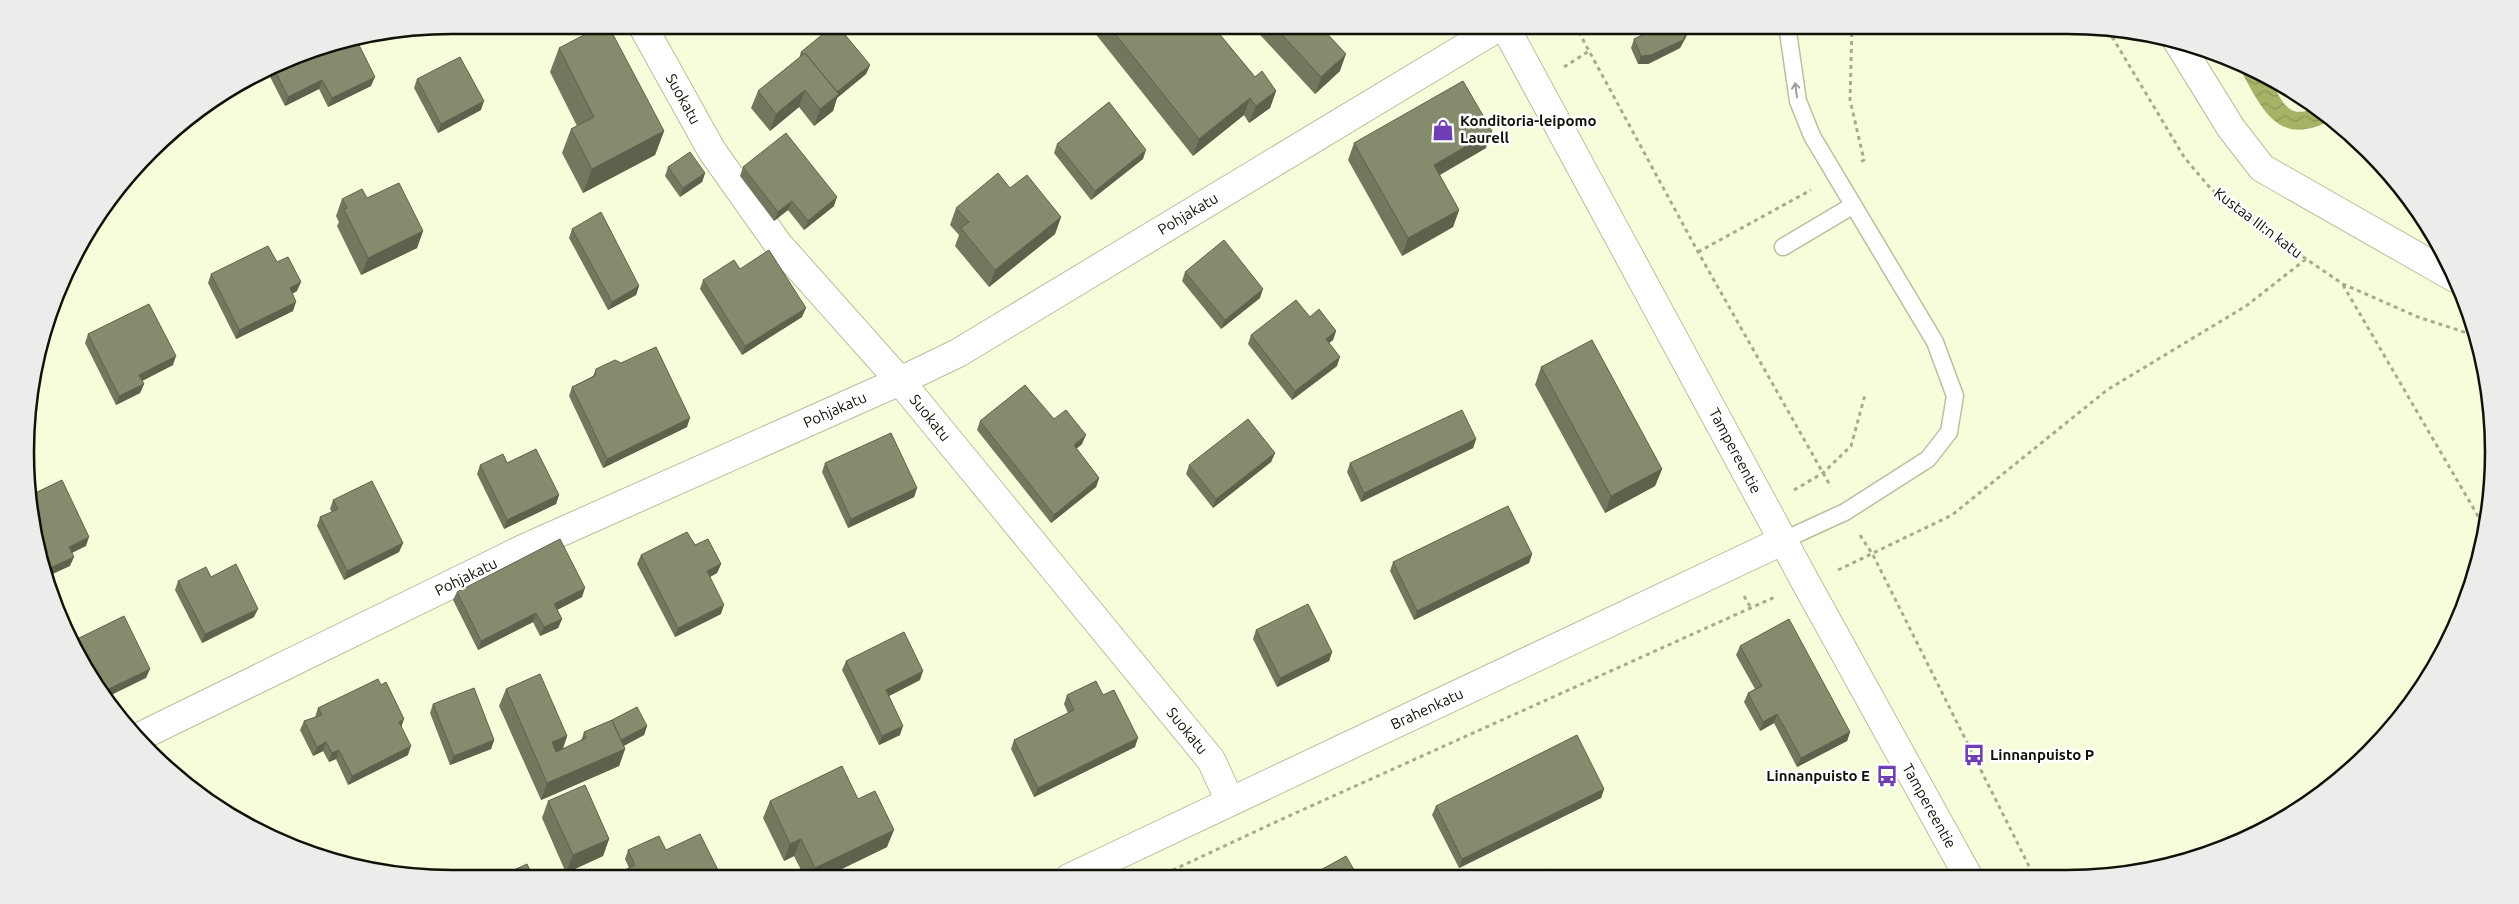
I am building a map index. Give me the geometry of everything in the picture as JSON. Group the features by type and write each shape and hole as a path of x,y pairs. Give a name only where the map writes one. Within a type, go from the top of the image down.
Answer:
{"street":[{"name":"Suokatu","path":"647,34 712,152 778,244 900,381 1211,760 1230,802"},
{"name":"Pohjakatu","path":"144,735 525,548 900,381 958,353 1488,34"},
{"name":"Tampereentie","path":"1508,34 1806,583 1965,870"},
{"path":"2183,50 2231,128 2262,168 2444,272"},
{"name":"Brahenkatu","path":"1103,870 1230,802 1784,540"}],"lane":[{"path":"1784,540 1845,512 1928,459 1949,432 1955,396 1935,342 1852,206 1812,136 1798,101 1788,34"},
{"path":"1783,246 1852,206"}],"path":[{"path":"1580,34 1698,252 1845,512 1872,555 2031,870"},
{"path":"1698,252 1864,160 1850,100 1852,34"},
{"name":"Kustaa III:n katu","path":"2112,36 2184,156 2211,189 2306,260 2343,284 2418,317 2468,333"},
{"path":"1174,870 1280,820 1872,555 1952,515 2107,390 2246,306 2306,260"},
{"path":"2343,284 2480,519"},
{"path":"1765,506 1823,473 1851,446 1866,395"}],"water":[{"path":"2242,73 2276,90 2284,104 2290,109 2296,112 2308,110 2325,123 2313,128 2297,130 2283,126 2272,119 2254,94"}],"building":[{"path":"586,34 613,34 664,131 592,169 571,129 594,117 559,48"},
{"path":"823,34 844,34 870,65 837,92 805,53 803,55 801,52"},
{"path":"1115,34 1219,34 1255,77 1262,71 1276,91 1256,106 1250,98 1199,139"},
{"path":"1281,34 1327,34 1346,54 1321,77"},
{"path":"1644,34 1686,34 1683,40 1651,55 1641,56 1634,39"},
{"path":"359,45 375,77 332,98 322,80 288,97 276,73 318,56"},
{"path":"805,53 839,94 820,109 805,90 776,114 758,91"},
{"path":"460,57 484,101 441,124 417,79"},
{"path":"1463,81 1492,131 1434,165 1459,210 1408,238 1354,143"},
{"path":"1109,102 1146,150 1095,191 1057,144"},
{"path":"786,133 837,197 808,221 792,201 778,212 743,167"},
{"path":"690,152 705,173 683,188 668,167"},
{"path":"998,173 1010,188 1027,175 1061,217 995,270 961,228 969,222 956,208"},
{"path":"399,183 423,231 368,258 344,209 347,208 342,199 362,189 367,198"},
{"path":"601,212 639,286 612,302 572,229"},
{"path":"1224,240 1263,289 1225,320 1185,272"},
{"path":"268,246 277,262 288,257 301,282 290,288 296,302 239,330 211,274"},
{"path":"769,250 806,308 745,346 703,280 734,260 740,269"},
{"path":"1296,300 1310,317 1319,309 1336,331 1326,339 1340,357 1295,391 1251,335"},
{"path":"149,304 176,356 139,375 144,384 119,396 88,334"},
{"path":"1592,340 1662,469 1611,496 1541,367"},
{"path":"656,347 690,418 607,459 572,387 595,376 596,369 615,360 621,363"},
{"path":"1025,385 1054,419 1066,410 1086,435 1074,445 1099,478 1054,515 980,421"},
{"path":"1462,410 1476,439 1364,493 1350,463"},
{"path":"1248,419 1275,453 1216,499 1189,465"},
{"path":"891,433 917,488 851,519 825,463"},
{"path":"536,449 559,495 507,520 480,465 503,454 507,463"},
{"path":"62,480 89,537 69,547 74,557 50,568 42,534 36,493"},
{"path":"372,481 403,543 347,571 320,517 338,509 333,500"},
{"path":"1508,506 1532,554 1417,611 1393,562"},
{"path":"687,532 695,545 708,539 721,564 707,571 724,605 678,628 641,555"},
{"path":"560,539 585,588 554,604 562,619 544,627 536,613 481,641 457,592"},
{"path":"236,564 258,609 205,634 178,581 206,567 211,577"},
{"path":"1308,604 1332,652 1280,678 1256,630"},
{"path":"124,616 150,669 108,689 78,639"},
{"path":"1789,619 1850,732 1801,758 1777,714 1763,722 1748,693 1762,686 1740,646"},
{"path":"904,632 923,671 886,690 903,726 882,736 846,661"},
{"path":"540,674 567,736 552,742 556,752 586,738 584,732 612,720 625,749 547,783 506,689"},
{"path":"378,679 381,685 386,682 404,719 399,722 411,746 352,776 339,750 332,753 326,742 317,747 304,721 322,715 318,708"},
{"path":"1096,681 1103,695 1114,690 1138,738 1038,788 1014,740 1074,710 1067,695"},
{"path":"474,688 494,740 454,756 433,704"},
{"path":"637,707 647,726 621,740 612,720"},
{"path":"1577,735 1604,789 1462,859 1436,806"},
{"path":"842,766 858,799 875,791 894,830 815,868 801,839 790,844 770,801"},
{"path":"585,785 609,839 573,855 548,801"},
{"path":"700,834 718,870 625,870 635,865 628,850 659,836 666,850"},
{"path":"1346,856 1354,870 1321,870"},
{"path":"527,864 530,870 514,870"}],"place":[{"name":"Konditoria-leipomo Laurell","path":"1443,130"},
{"name":"Linnanpuisto P","path":"1974,755"},
{"name":"Linnanpuisto E","path":"1887,776"}]}
